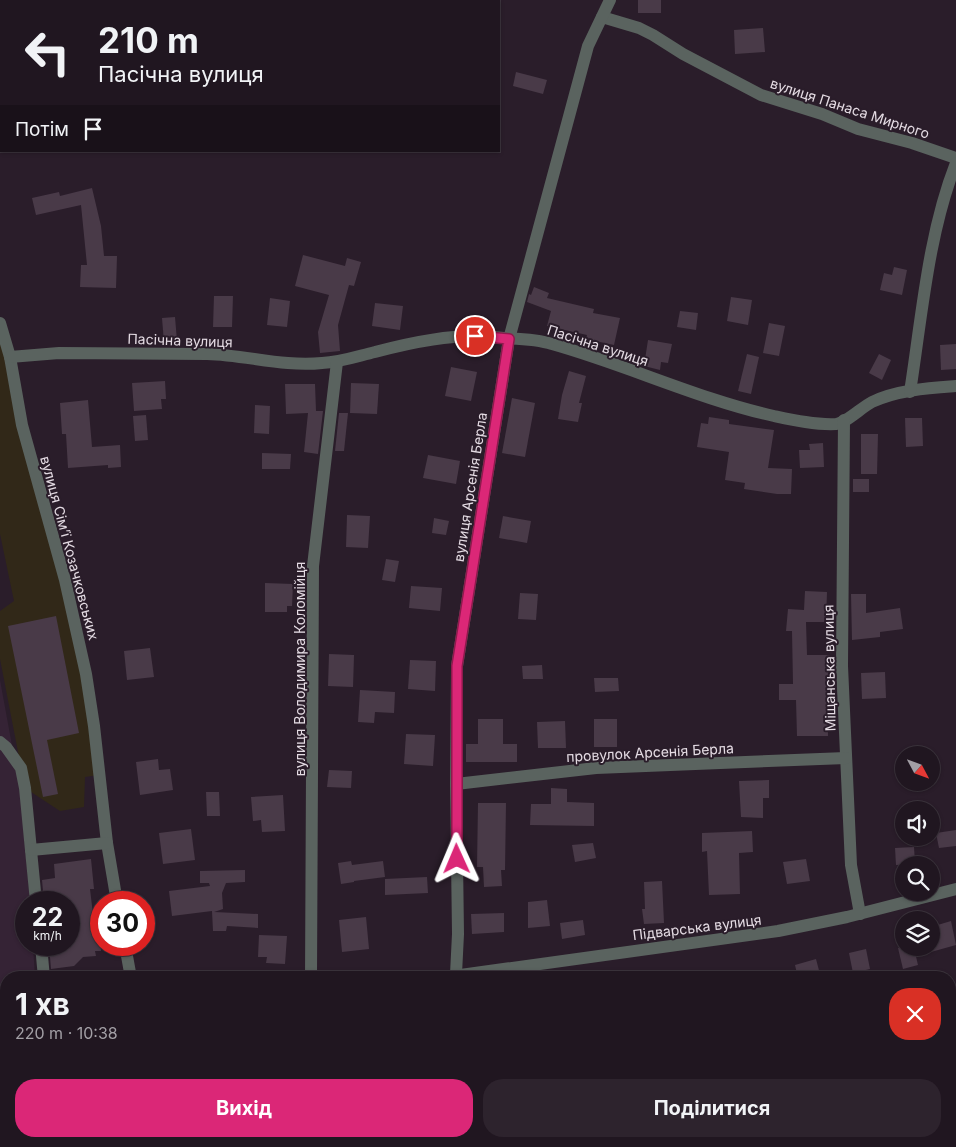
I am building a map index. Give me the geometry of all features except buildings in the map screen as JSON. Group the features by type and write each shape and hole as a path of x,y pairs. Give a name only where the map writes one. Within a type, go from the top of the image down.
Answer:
{"street":[{"name":"вулиця Арсенія Берла","path":"456,971 458,934 457,666 509,339 588,46 610,0"},
{"name":"вулиця Панаса Мирного","path":"602,17 653,34 697,62 761,95 822,114 858,129 898,139 956,158"},
{"path":"910,392 938,221 946,190 956,163"},
{"name":"вулиця Сімʼї Козачковських","path":"0,322 10,357 22,425 65,580 86,674 94,726 107,843 115,891"},
{"name":"Пасічна вулиця","path":"10,357 59,353 207,354 286,364 337,362 378,351 450,337 475,336 552,343 743,409 811,422 836,424 873,402 910,392 956,386"},
{"name":"вулиця Володимира Коломійця","path":"311,971 313,566 337,362"},
{"name":"Міщанська вулиця","path":"844,420 841,637 851,865 860,914"},
{"path":"0,742 6,747 21,768 25,788 35,891"},
{"name":"провулок Арсенія Берла","path":"456,784 596,768 846,758"},
{"path":"31,850 107,843"},
{"name":"Підварська вулиця","path":"478,971 778,931 860,914 956,889"},
{"path":"41,956 43,971"},
{"path":"127,956 130,971"}],"shaded area":[{"path":"0,329 73,610 99,775 85,777 84,807 60,811 25,788 0,659 0,611 14,601 0,534"},
{"path":"0,680 20,789 29,891 15,891 15,956 34,956 35,971 0,971"}],"route":[{"path":"457,859 457,666 509,339 475,336"}]}
